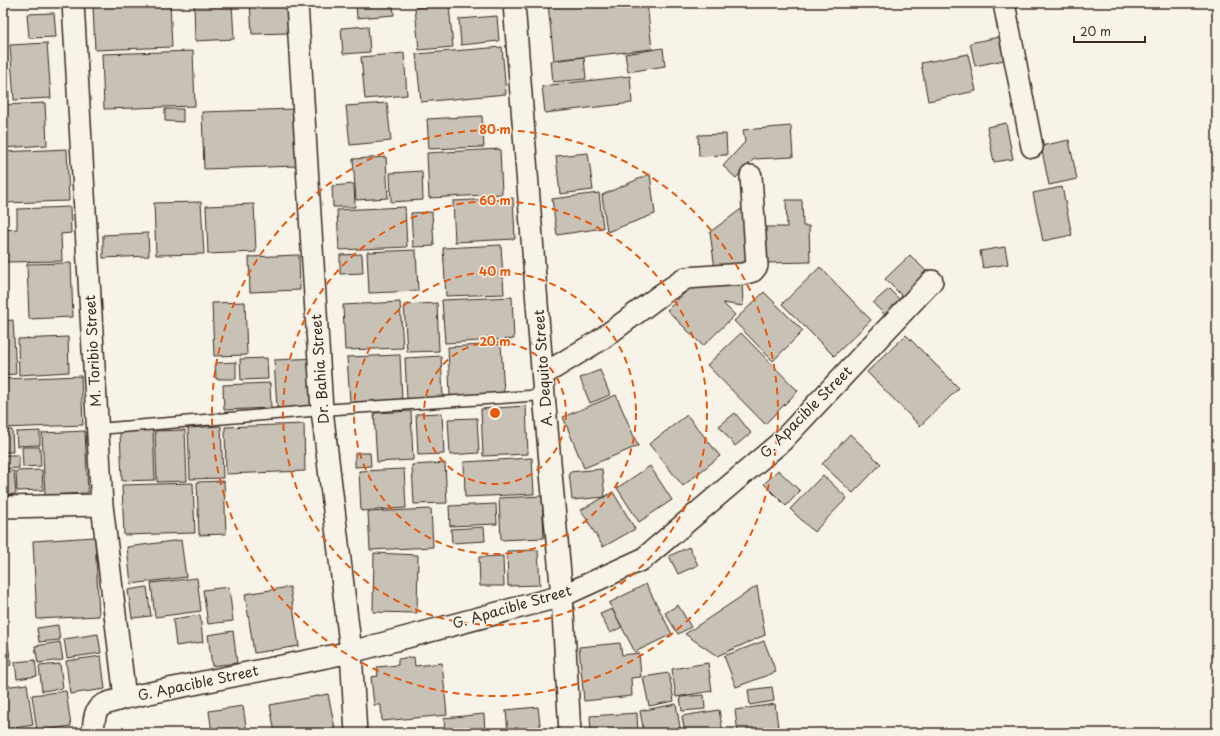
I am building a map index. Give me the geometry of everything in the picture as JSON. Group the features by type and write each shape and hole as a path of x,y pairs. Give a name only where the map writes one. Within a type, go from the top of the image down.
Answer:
{"street":[{"name":"M. Toribio Street","path":"73,3 102,505 125,698"},
{"name":"Dr. Bahia Street","path":"297,3 322,410 351,652 356,733"},
{"name":"A. Dequito Street","path":"514,3 544,374 544,395 562,596 570,733"},
{"path":"1004,3 1032,147"},
{"path":"544,374 600,340 686,278 743,274 753,271 757,266 751,176"},
{"name":"G. Apacible Street","path":"93,733 94,716 98,708 105,704 125,698 351,652 562,596 643,559 782,441 932,281"},
{"path":"3,507 102,505"}],"lane":[{"path":"98,429 322,410 544,395"}],"building":[{"path":"170,3 172,47 95,50 93,6"},
{"path":"194,3 232,3 234,39 195,41"},
{"path":"250,3 288,3 289,33 252,34"},
{"path":"356,3 393,3 394,15 357,18"},
{"path":"563,3 647,3 652,49 554,60 548,5"},
{"path":"449,5 453,47 419,50 415,8"},
{"path":"54,13 56,37 29,38 27,14"},
{"path":"497,16 499,41 461,45 459,19"},
{"path":"368,26 370,52 343,54 341,28"},
{"path":"1004,36 1009,59 975,66 970,43"},
{"path":"47,43 51,98 14,100 10,45"},
{"path":"3,44 6,44 9,98 3,98"},
{"path":"502,47 506,94 421,102 416,54"},
{"path":"663,48 665,66 628,72 625,54"},
{"path":"193,51 195,106 104,109 102,54"},
{"path":"404,53 407,95 365,99 361,57"},
{"path":"968,54 976,91 928,101 921,63"},
{"path":"584,57 586,79 553,82 551,61"},
{"path":"630,76 632,103 545,113 542,86"},
{"path":"45,103 47,145 3,148 3,105"},
{"path":"387,103 391,141 350,145 346,106"},
{"path":"165,109 183,109 183,122 165,121"},
{"path":"295,109 297,166 204,169 202,112"},
{"path":"482,116 484,147 429,149 427,119"},
{"path":"1006,123 1013,159 994,162 987,127"},
{"path":"791,126 793,157 754,159 736,178 723,166 745,142 743,130"},
{"path":"726,134 727,155 699,156 698,135"},
{"path":"1069,140 1077,179 1049,185 1041,146"},
{"path":"67,149 69,201 3,203 3,152"},
{"path":"500,149 502,194 429,198 427,153"},
{"path":"588,153 593,190 560,194 556,156"},
{"path":"386,157 388,198 356,200 353,159"},
{"path":"422,171 423,200 391,202 390,173"},
{"path":"650,174 655,214 607,232 602,195"},
{"path":"354,184 355,207 333,207 332,186"},
{"path":"1062,187 1072,235 1043,241 1033,193"},
{"path":"599,193 603,228 557,235 552,199"},
{"path":"513,198 515,239 455,242 453,201"},
{"path":"786,200 802,200 803,226 809,226 810,262 765,263 763,227 787,227"},
{"path":"201,202 204,254 156,255 154,203"},
{"path":"254,204 256,252 208,254 206,206"},
{"path":"748,204 752,265 715,269 710,232"},
{"path":"70,207 71,233 61,234 62,261 6,262 4,230 17,229 17,209"},
{"path":"405,207 407,247 339,250 337,210"},
{"path":"432,212 434,246 413,247 411,213"},
{"path":"148,233 149,256 103,258 103,235"},
{"path":"501,245 504,294 446,296 443,248"},
{"path":"1005,247 1008,264 983,268 980,251"},
{"path":"416,250 418,291 369,293 367,252"},
{"path":"362,254 363,273 340,274 340,255"},
{"path":"299,255 300,290 250,292 249,257"},
{"path":"910,255 932,277 907,301 885,279"},
{"path":"71,263 73,317 29,319 27,264"},
{"path":"820,267 871,320 834,356 782,304"},
{"path":"699,279 742,280 743,306 723,303 735,315 703,346 667,310"},
{"path":"889,289 901,301 886,316 873,303"},
{"path":"764,292 803,331 773,361 734,321"},
{"path":"512,297 514,339 445,343 442,300"},
{"path":"245,302 247,355 214,356 212,303"},
{"path":"400,302 403,348 345,350 343,305"},
{"path":"437,303 439,351 407,352 404,305"},
{"path":"13,320 16,374 3,375 3,321"},
{"path":"741,333 798,391 765,424 707,365"},
{"path":"906,335 959,388 920,426 867,372"},
{"path":"68,337 69,372 19,375 18,339"},
{"path":"501,344 504,394 450,396 448,347"},
{"path":"400,355 402,400 350,402 347,357"},
{"path":"441,356 443,397 407,399 405,358"},
{"path":"267,358 268,379 241,380 240,359"},
{"path":"317,358 319,406 277,408 274,360"},
{"path":"236,362 236,379 216,379 215,363"},
{"path":"600,370 610,395 590,403 580,378"},
{"path":"81,376 83,425 3,428 3,379"},
{"path":"270,383 271,408 224,410 223,385"},
{"path":"616,395 638,446 584,468 563,417"},
{"path":"526,406 528,454 483,456 481,409"},
{"path":"411,411 413,460 377,462 374,413"},
{"path":"442,413 444,454 418,455 416,414"},
{"path":"735,413 751,433 735,446 719,426"},
{"path":"687,415 720,456 683,486 649,444"},
{"path":"477,418 479,453 450,455 448,419"},
{"path":"304,424 305,471 226,474 225,427"},
{"path":"221,426 223,478 190,479 188,428"},
{"path":"3,430 12,430 13,452 3,452"},
{"path":"153,430 155,480 122,481 120,432"},
{"path":"185,430 187,481 157,482 155,431"},
{"path":"40,431 40,445 17,446 16,432"},
{"path":"85,431 88,493 45,495 42,433"},
{"path":"850,434 881,464 853,493 822,464"},
{"path":"22,447 40,447 41,466 23,467"},
{"path":"355,453 370,453 371,466 355,467"},
{"path":"3,455 19,455 19,468 3,469"},
{"path":"532,458 534,494 465,497 464,462"},
{"path":"445,463 447,503 414,504 412,465"},
{"path":"650,466 672,500 639,522 617,488"},
{"path":"404,469 406,508 361,511 359,471"},
{"path":"602,469 605,497 572,500 569,472"},
{"path":"42,470 43,490 17,491 16,471"},
{"path":"778,470 800,491 786,506 764,484"},
{"path":"3,471 14,471 16,494 3,495"},
{"path":"823,475 847,498 814,532 790,509"},
{"path":"224,481 226,534 199,535 197,482"},
{"path":"193,483 195,533 124,535 122,485"},
{"path":"613,492 635,529 603,547 581,510"},
{"path":"542,496 544,538 501,540 499,498"},
{"path":"496,504 497,524 450,526 449,506"},
{"path":"431,509 433,547 370,550 368,512"},
{"path":"484,527 485,541 452,543 451,529"},
{"path":"95,537 99,616 37,619 33,541"},
{"path":"181,540 186,577 131,584 127,547"},
{"path":"689,547 698,565 678,574 669,556"},
{"path":"538,550 540,585 508,586 507,551"},
{"path":"374,553 418,555 417,613 373,612"},
{"path":"503,556 504,586 480,586 479,557"},
{"path":"197,578 201,611 155,617 151,583"},
{"path":"646,584 672,634 635,652 609,603"},
{"path":"757,586 765,635 717,656 685,634"},
{"path":"147,587 151,616 132,618 128,590"},
{"path":"229,587 233,621 208,624 203,590"},
{"path":"290,587 299,646 254,653 245,594"},
{"path":"678,605 691,627 678,634 665,613"},
{"path":"612,609 622,627 610,633 600,614"},
{"path":"200,615 203,642 176,646 173,619"},
{"path":"58,625 60,640 39,642 37,628"},
{"path":"233,631 237,663 212,666 208,635"},
{"path":"98,634 101,653 67,658 64,639"},
{"path":"764,641 776,672 736,687 724,656"},
{"path":"60,642 63,660 38,663 35,646"},
{"path":"620,643 622,655 639,653 641,677 631,678 632,696 584,701 579,647"},
{"path":"8,644 11,665 3,667 3,645"},
{"path":"101,656 105,689 70,694 66,661"},
{"path":"414,657 415,666 442,663 447,715 382,721 381,705 374,705 371,677 378,676 377,667 398,665 398,659"},
{"path":"35,660 37,676 17,679 15,662"},
{"path":"708,663 712,691 676,697 672,669"},
{"path":"60,664 63,688 42,691 39,666"},
{"path":"669,673 674,701 649,706 643,677"},
{"path":"27,684 33,725 3,730 3,687"},
{"path":"772,687 774,701 750,705 748,690"},
{"path":"66,691 71,726 37,731 32,695"},
{"path":"328,694 336,733 275,733 270,705"},
{"path":"704,695 705,709 682,711 680,697"},
{"path":"676,704 681,733 644,733 640,711"},
{"path":"775,704 778,727 738,733 735,710"},
{"path":"243,706 247,733 212,733 209,711"},
{"path":"538,707 541,733 508,733 506,710"},
{"path":"719,710 723,732 685,733 682,716"},
{"path":"637,713 638,733 591,733 590,716"},
{"path":"484,714 485,733 445,733 444,718"}]}
